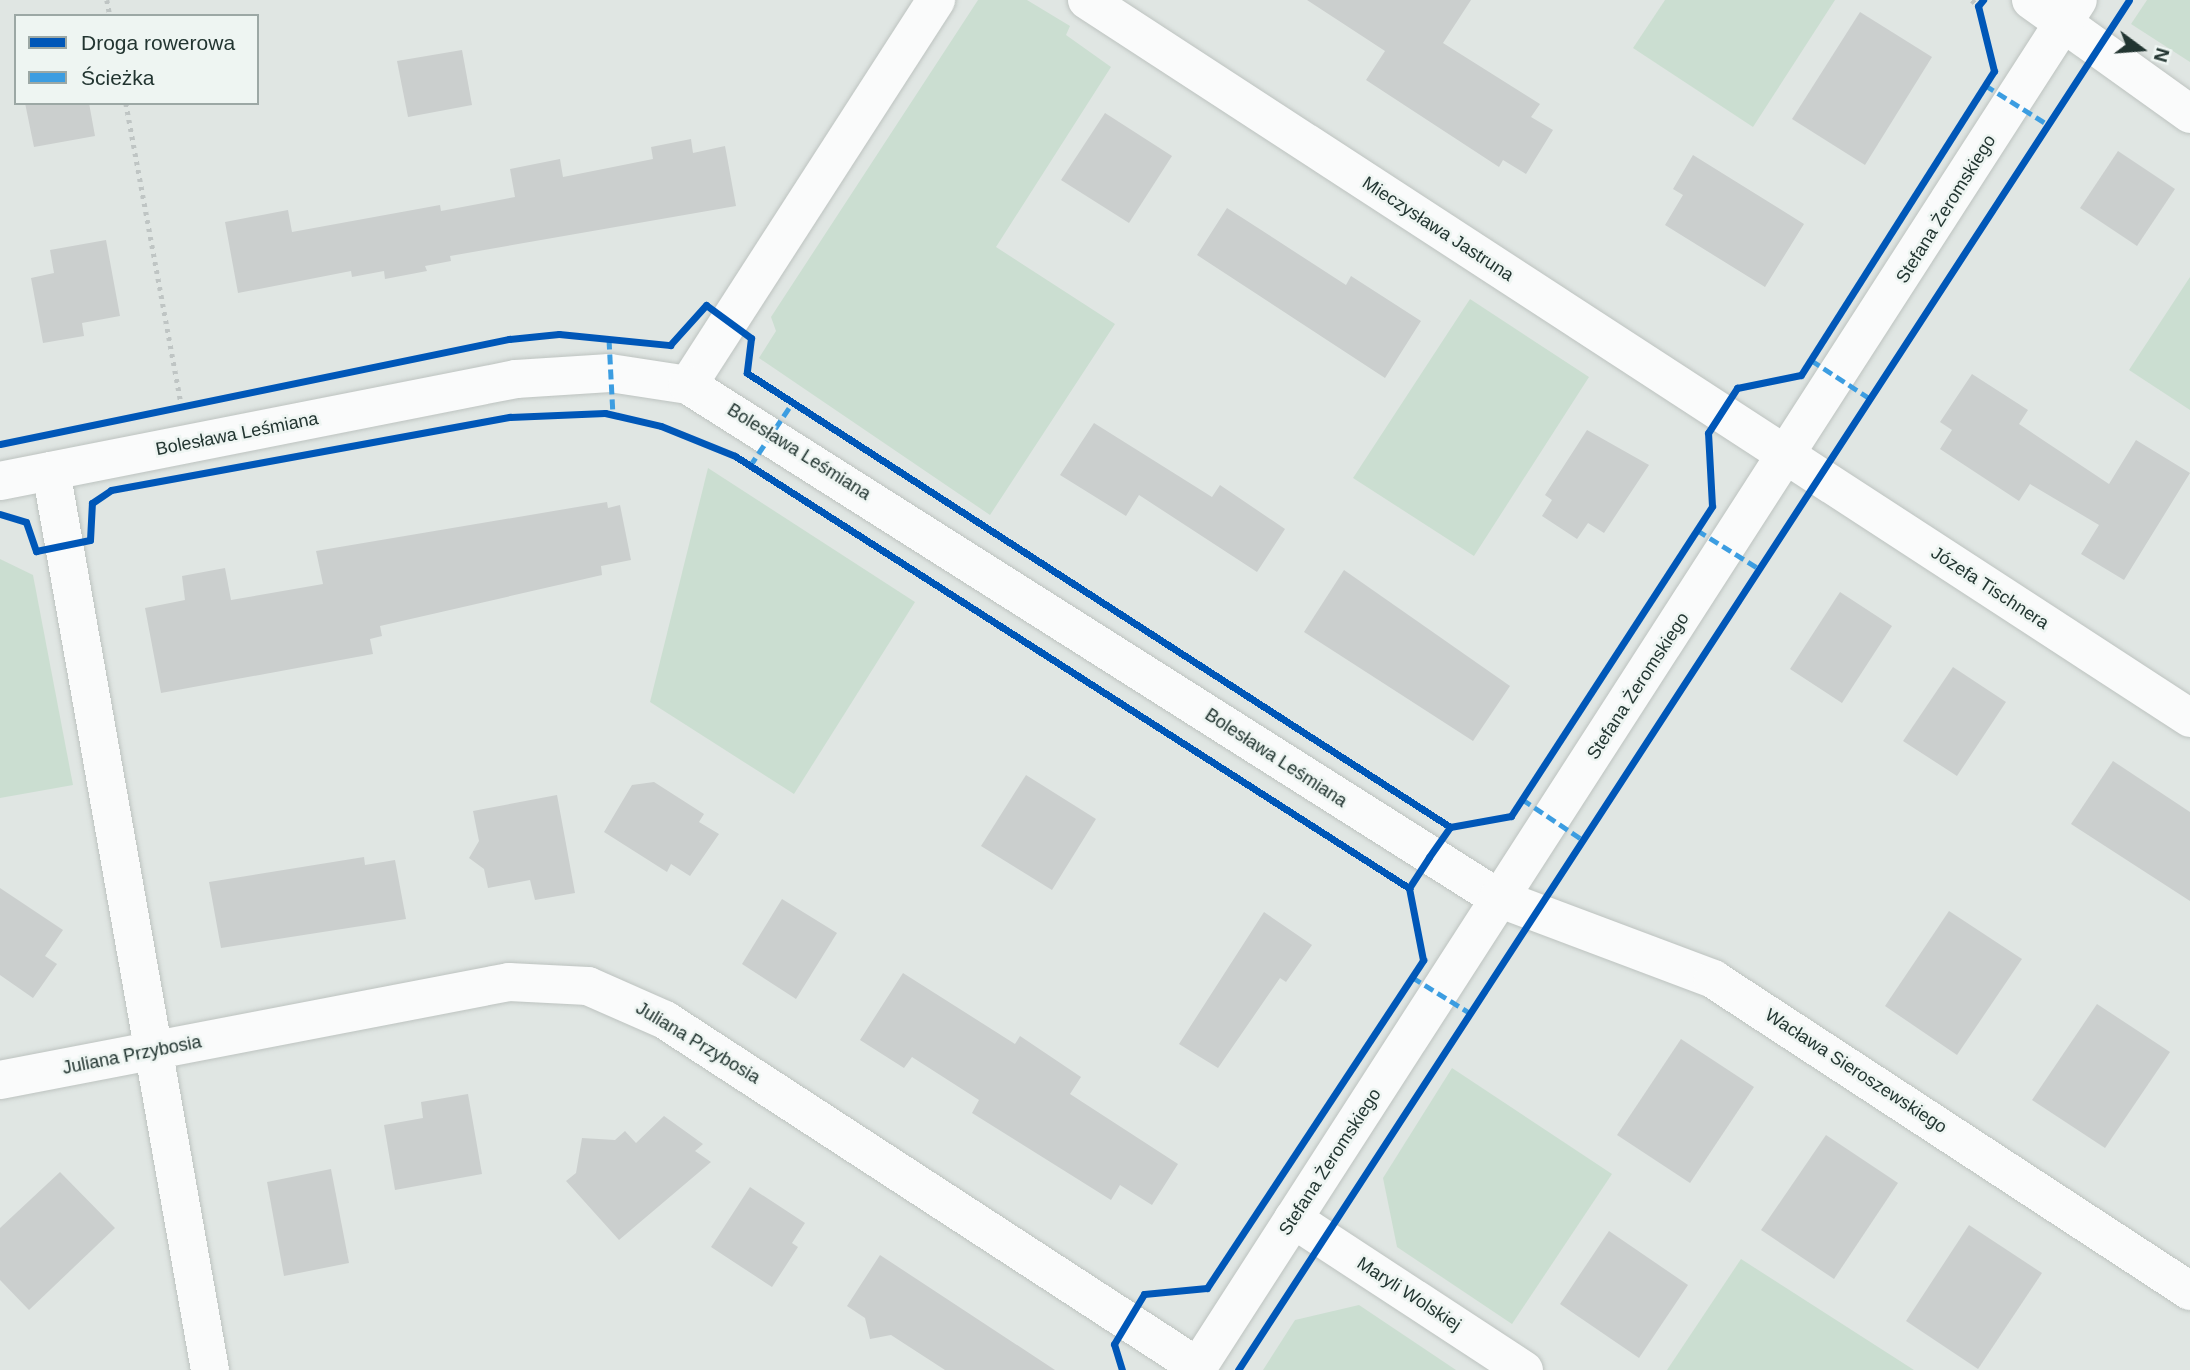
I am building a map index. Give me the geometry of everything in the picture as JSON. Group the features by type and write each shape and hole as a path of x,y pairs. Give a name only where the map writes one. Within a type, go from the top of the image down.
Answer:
{"street":[{"path":"688,385 936,0"},
{"name":"Mieczysława Jastruna","path":"1087,0 1790,457"},
{"path":"2031,0 2071,11 2190,114"},
{"name":"Stefana Żeromskiego","path":"1197,1368 1498,898 1790,457 2071,11"},
{"name":"Bolesława Leśmiana","path":"0,481 516,379 610,373 688,385 1498,898"},
{"name":"Józefa Tischnera","path":"1790,457 2190,718"},
{"path":"51,471 157,1051 210,1370"},
{"name":"Wacława Sieroszewskiego","path":"1498,898 1713,979 2190,1291"},
{"name":"Juliana Przybosia","path":"0,1080 509,982 588,986 665,1020 1197,1368"},
{"name":"Maryli Wolskiej","path":"1293,1219 1524,1370"}],"path":[{"path":"1972,0 1978,6"},
{"path":"126,105 182,406"}],"green space":[{"path":"978,0 1027,0 1070,26 1066,35 1111,67 996,247 1115,324 990,515 759,358 776,331 771,317"},
{"path":"1665,0 1835,0 1753,127 1633,48"},
{"path":"2147,0 2190,0 2190,62 2131,24"},
{"path":"2190,277 2190,410 2129,370"},
{"path":"1470,299 1589,377 1474,556 1353,478"},
{"path":"708,468 915,602 794,794 650,702"},
{"path":"0,559 33,575 73,785 0,798"},
{"path":"1452,1068 1612,1174 1512,1324 1397,1247 1383,1178"},
{"path":"1741,1259 1914,1370 1667,1370"},
{"path":"1359,1305 1456,1370 1263,1370 1295,1320"}],"building":[{"path":"1307,0 1471,0 1443,43 1540,104 1531,117 1553,130 1526,174 1503,160 1499,167 1366,80 1385,51"},
{"path":"1860,12 1932,57 1865,165 1792,119"},
{"path":"462,50 472,105 408,117 397,61"},
{"path":"25,105 89,105 95,136 34,147"},
{"path":"1105,113 1172,156 1129,223 1061,180"},
{"path":"691,139 693,153 725,146 736,206 450,256 451,261 425,266 427,271 385,279 384,271 352,277 351,271 238,293 225,222 288,210 292,232 440,205 441,211 515,197 510,169 560,159 563,177 653,159 651,147"},
{"path":"2118,151 2175,189 2137,246 2080,208"},
{"path":"1693,155 1804,224 1765,287 1665,225 1683,195 1673,189"},
{"path":"1227,208 1346,285 1351,276 1421,321 1385,378 1197,255"},
{"path":"106,240 120,316 82,323 84,336 43,343 31,278 54,273 50,250"},
{"path":"1972,374 2028,410 2019,424 2109,484 2136,440 2190,473 2124,580 2081,554 2099,525 2030,484 2019,501 1940,449 1952,430 1940,422"},
{"path":"1094,423 1212,497 1220,485 1285,529 1257,572 1139,495 1126,516 1060,475"},
{"path":"1587,430 1649,465 1604,533 1588,523 1577,539 1542,516 1552,500 1545,495"},
{"path":"607,502 608,508 620,505 631,560 601,566 602,575 380,626 382,636 370,639 373,654 161,693 145,608 185,600 182,576 225,568 231,600 323,584 316,551"},
{"path":"1344,570 1510,686 1473,741 1304,632"},
{"path":"1840,592 1892,626 1842,703 1790,669"},
{"path":"1953,667 2006,702 1957,776 1903,741"},
{"path":"2113,761 2190,812 2190,901 2071,824"},
{"path":"1026,775 1096,819 1052,890 981,846"},
{"path":"654,782 704,814 699,822 719,834 690,876 671,864 667,872 604,832 632,785"},
{"path":"557,795 575,893 535,900 530,880 488,888 484,869 469,858 479,841 473,811"},
{"path":"364,857 365,865 395,860 406,919 221,948 209,882"},
{"path":"0,888 63,930 45,956 57,964 33,998 0,975"},
{"path":"782,899 837,933 796,999 742,964"},
{"path":"1949,911 2022,959 1957,1055 1885,1006"},
{"path":"1264,912 1312,945 1286,982 1280,978 1218,1068 1179,1044"},
{"path":"903,973 1015,1044 1020,1036 1081,1077 1070,1094 1178,1164 1152,1205 1120,1185 1111,1200 972,1113 979,1100 912,1057 904,1068 860,1040"},
{"path":"2097,1004 2170,1052 2105,1148 2032,1100"},
{"path":"1681,1039 1754,1087 1690,1183 1617,1135"},
{"path":"468,1094 482,1174 395,1190 384,1125 423,1118 421,1102"},
{"path":"664,1116 703,1144 695,1151 711,1162 619,1240 566,1181 576,1173 582,1138 615,1140 625,1131 636,1143"},
{"path":"1826,1135 1898,1183 1834,1279 1761,1230"},
{"path":"331,1169 349,1263 284,1276 267,1182"},
{"path":"60,1172 115,1228 29,1310 0,1280 0,1228"},
{"path":"750,1187 805,1223 792,1243 798,1247 772,1287 711,1247"},
{"path":"1969,1225 2042,1273 1978,1369 1906,1321"},
{"path":"1609,1231 1688,1285 1639,1358 1560,1304"},
{"path":"880,1255 1055,1370 945,1370 891,1335 870,1339 865,1318 847,1306"}],"marked path":[{"path":"1985,85 2047,124"},
{"path":"609,339 613,415"},
{"path":"1811,360 1869,398"},
{"path":"750,466 793,402"},
{"path":"1697,530 1758,568"},
{"path":"1522,799 1583,840"},
{"path":"1412,977 1470,1013"}],"cycle path":[{"path":"1122,1370 1114,1344 1144,1294 1207,1288 1423,960 1409,888 1429,857 1450,827 1511,816 1712,506 1708,433 1737,388 1801,375 1994,71 1978,6 1983,0"},
{"path":"1238,1370 2129,0"},
{"path":"0,444 509,339 559,334 670,345 706,305 751,338 747,373 1450,827"},
{"path":"0,514 26,522 36,551 90,540 92,503 111,490 510,417 605,413 661,426 735,456 1409,888"}]}
